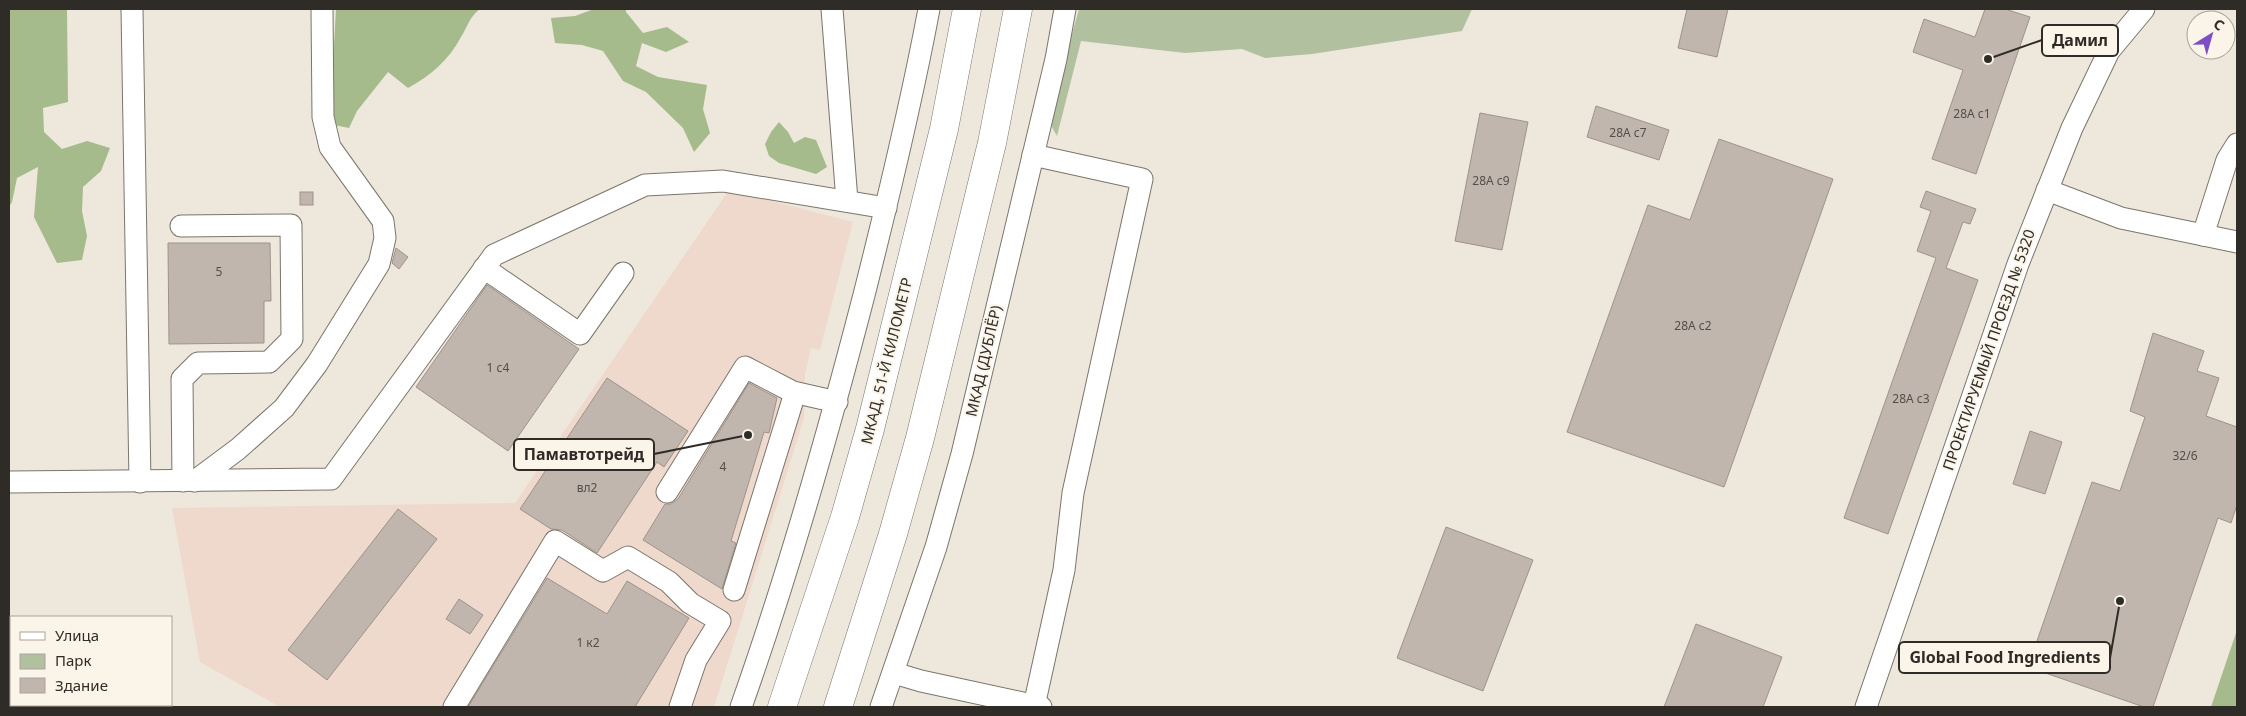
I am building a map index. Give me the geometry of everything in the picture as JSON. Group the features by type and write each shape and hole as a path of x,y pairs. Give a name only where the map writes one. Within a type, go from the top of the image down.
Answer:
{"highway":[{"name":"МКАД, 51-Й КИЛОМЕТР","path":"782,707 845,517 870,429 944,129 967,9"},
{"path":"838,707 893,534 920,438 992,143 1018,9"}],"street":[{"path":"132,9 140,482"},
{"path":"189,481 238,449 284,408 317,364 379,264 385,238 383,221 330,147 323,117 322,9"},
{"path":"832,9 847,201"},
{"path":"741,707 807,508 837,402 910,111 929,9"},
{"name":"МКАД (ДУБЛЁР)","path":"881,707 936,547 962,454 1056,59 1065,9"},
{"name":"ПРОЕКТИРУЕМЫЙ ПРОЕЗД № 5320","path":"1866,707 2018,264 2047,190 2072,128 2108,51 2144,9"},
{"path":"2203,235 2227,160 2237,144"},
{"path":"894,673 921,681 1037,706 1064,570 1073,493 1142,179 1033,155"},
{"path":"9,482 331,479 494,255 645,185 723,181 886,208"},
{"path":"2047,190 2121,218 2237,242"},
{"path":"181,226 291,225 292,339 269,362 198,363 182,379 189,481"},
{"path":"484,268 580,334 623,273"},
{"path":"667,492 745,367 795,392 837,402"},
{"path":"734,590 795,392"},
{"path":"454,707 555,541 603,570 628,557 669,582 690,602 720,621 696,660 680,707"}],"shaded area":[{"path":"729,190 853,222 820,350 811,348 805,374 804,418 714,707 280,707 200,662 172,508 515,503"}],"green space":[{"path":"9,9 67,9 68,102 43,108 44,132 62,149 87,141 110,148 101,171 83,187 82,211 87,236 82,260 57,263 34,217 38,167 17,178 12,202 9,207"},
{"path":"336,9 480,9 471,18 451,53 424,78 408,88 388,72 357,111 349,128 334,125 331,99"},
{"path":"594,9 626,9 626,12 643,33 667,27 689,42 666,52 642,43 636,66 658,77 707,85 703,109 710,133 694,152 683,128 646,92 623,81 603,51 582,45 555,43 551,18 575,16"},
{"path":"1079,9 1472,9 1462,31 1312,54 1265,58 1242,49 1185,53 1081,41 1057,136 1048,120"},
{"path":"779,122 788,132 794,143 805,137 816,140 827,167 816,174 779,163 769,156 765,144"},
{"path":"2237,630 2237,707 2211,707"}],"building":[{"path":"1687,9 1728,9 1717,57 1678,48"},
{"path":"1985,9 2005,9 2030,17 1976,174 1932,159 1963,70 1913,52 1924,19 1975,37"},
{"path":"1596,106 1669,130 1659,160 1587,137"},
{"path":"1480,113 1528,122 1502,250 1455,241"},
{"path":"1719,139 1833,179 1724,487 1567,432 1648,205 1690,220"},
{"path":"1926,191 1976,209 1970,224 1963,222 1946,268 1978,280 1888,534 1844,518 1936,258 1917,251 1931,211 1920,207"},
{"path":"300,192 313,192 313,205 300,205"},
{"path":"168,243 270,243 271,301 264,301 264,343 169,344"},
{"path":"396,248 408,257 399,269 392,263"},
{"path":"487,285 579,349 508,451 416,387"},
{"path":"2153,333 2204,351 2197,371 2219,378 2206,416 2237,427 2237,505 2231,523 2218,518 2153,707 2144,707 2028,667 2092,482 2120,491 2145,417 2130,411"},
{"path":"607,378 688,431 664,467 657,462 597,553 562,530 551,529 520,509"},
{"path":"749,383 777,398 769,433 764,432 731,541 736,543 722,589 643,540 665,504 671,504 678,499"},
{"path":"2030,431 2062,442 2045,494 2013,484"},
{"path":"398,509 437,539 327,680 288,650"},
{"path":"1446,527 1533,560 1483,691 1397,658"},
{"path":"547,578 607,614 627,581 689,618 635,707 468,707"},
{"path":"459,599 483,615 470,634 446,619"},
{"path":"1696,624 1782,657 1763,707 1664,707"}],"place":[{"name":"Дамил","path":"1988,59"},
{"name":"Памавтотрейд","path":"748,435"},
{"name":"Global Food Ingredients","path":"2120,601"}]}
